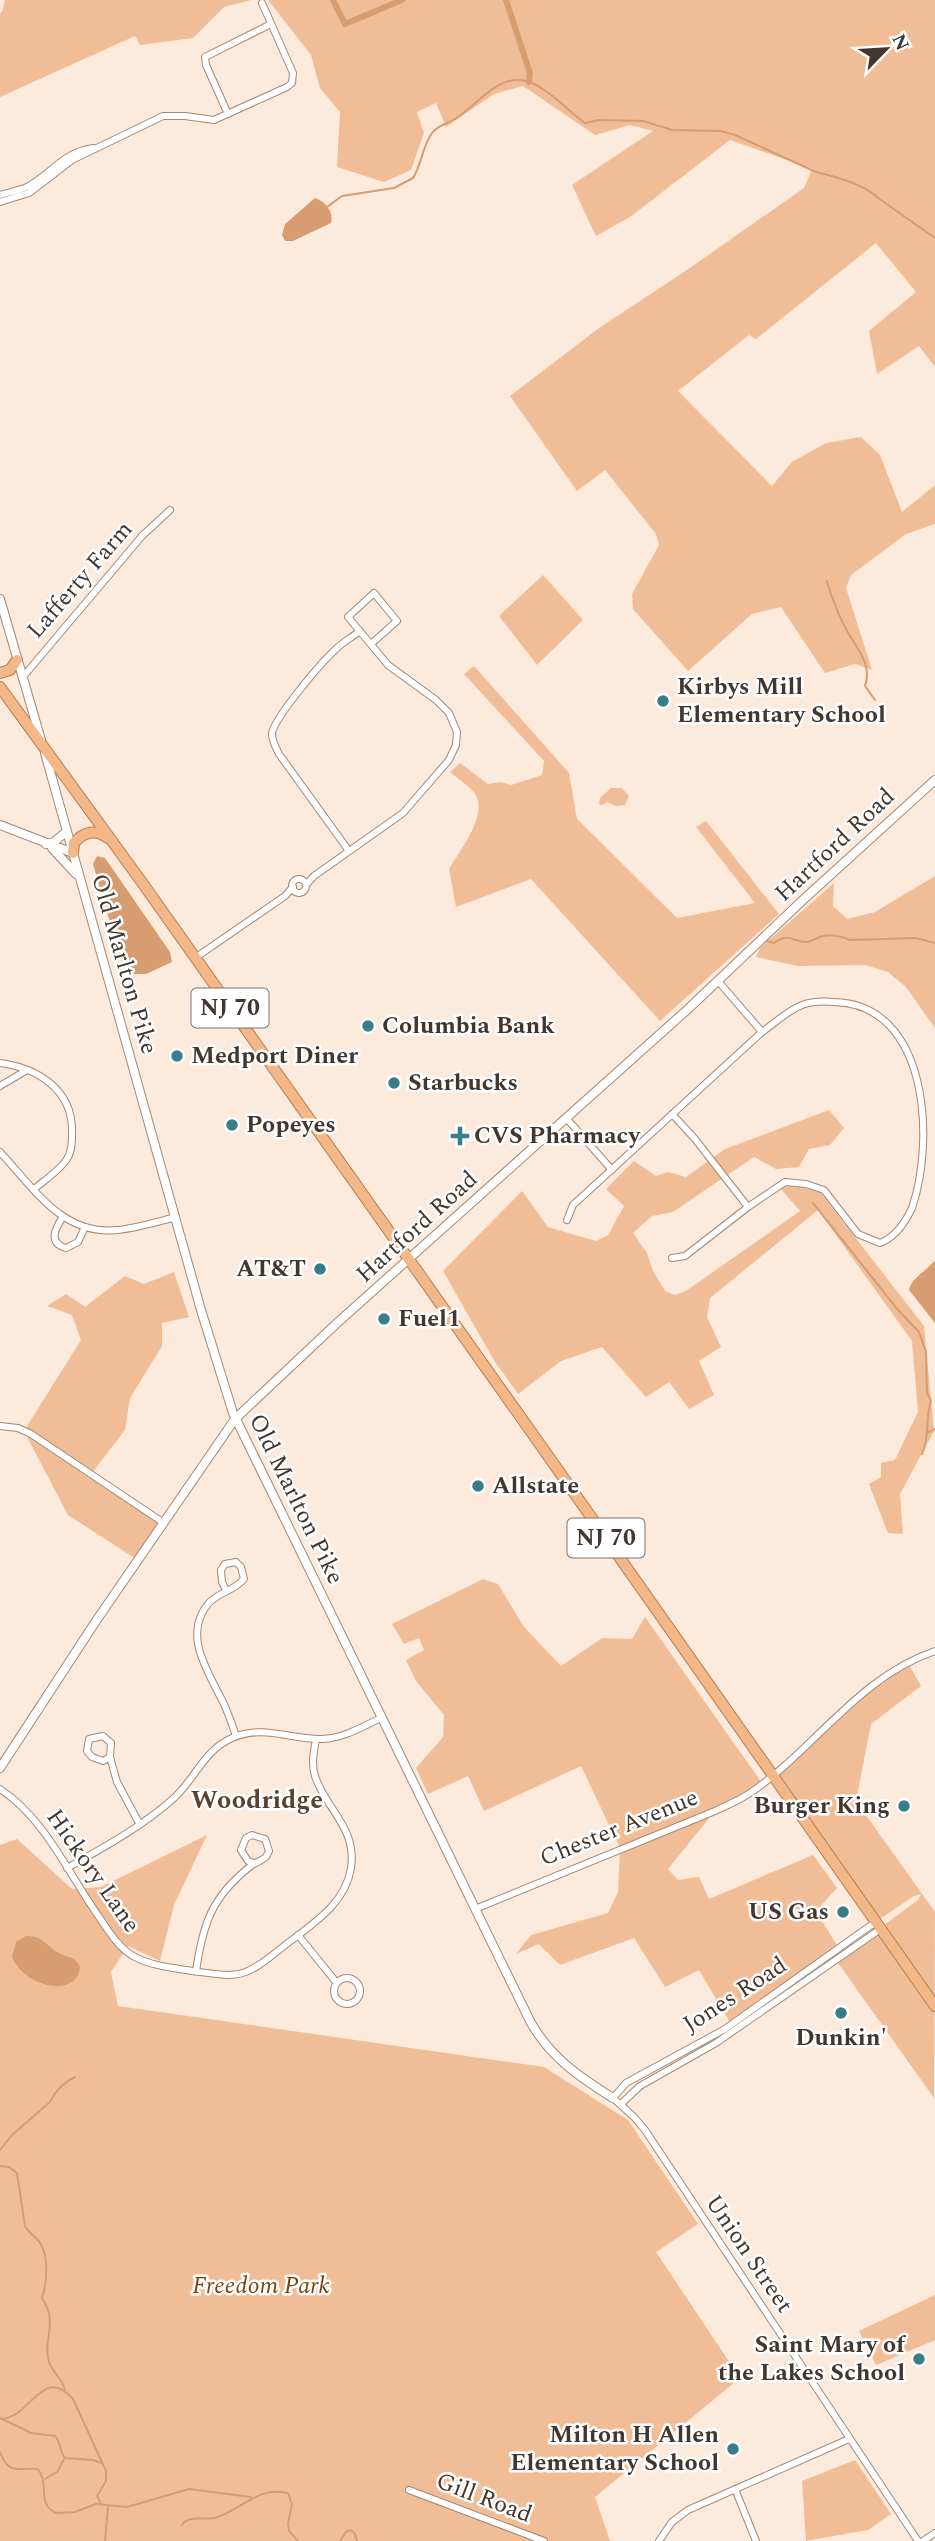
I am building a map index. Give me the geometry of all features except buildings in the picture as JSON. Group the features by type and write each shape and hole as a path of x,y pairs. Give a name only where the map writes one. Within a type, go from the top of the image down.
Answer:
{"highway":[{"path":"0,673 10,670 17,660"},
{"name":"NJ 70","path":"0,687 42,742 935,2006"},
{"path":"73,853 75,843 85,834 99,833 111,840"}],"street":[{"path":"0,202 29,193 62,167 95,148 163,116 214,120 292,83 293,73 262,3"},
{"path":"228,114 205,57 271,24"},
{"path":"0,195 27,187 58,161 95,148"},
{"name":"Lafferty Farm","path":"22,678 142,536 170,510"},
{"path":"295,889 296,880 304,882 314,876 403,813 449,760 456,745 457,732 449,713 436,700 388,665 370,644 348,617 374,593 397,621 370,644"},
{"name":"Old Marlton Pike","path":"0,599 221,1380 236,1419 506,1974 544,2044 572,2072 613,2098"},
{"path":"349,851 279,754 272,732 287,706 334,650 360,631"},
{"name":"Hartford Road","path":"0,1768 236,1419 336,1324 567,1119 935,780"},
{"path":"0,825 73,853"},
{"path":"46,844 62,838 67,831"},
{"path":"46,844 66,860 81,881"},
{"path":"195,958 295,889 304,891 304,882"},
{"path":"718,981 762,1032"},
{"path":"567,1220 573,1205 762,1032 790,1011 817,1001 845,1002 866,1007 887,1020 905,1043 919,1076 927,1111 928,1150 925,1174 906,1220 893,1237 880,1243 858,1234 824,1190 785,1182 685,1256 672,1258"},
{"path":"0,1063 45,1078 55,1086 66,1102 72,1125 72,1143 67,1159 34,1189"},
{"path":"0,1086 27,1070"},
{"path":"672,1114 748,1207"},
{"path":"567,1119 612,1170"},
{"path":"0,1152 49,1207 62,1218 85,1227 104,1231 119,1230 176,1217"},
{"path":"62,1218 54,1230 54,1238 60,1246 72,1246 78,1242 85,1227"},
{"path":"0,1426 14,1427 30,1434 164,1523"},
{"path":"226,1590 221,1570 225,1564 236,1562 241,1567 244,1579 239,1585 216,1596 203,1612 197,1626 197,1641 236,1736"},
{"name":"Chester Avenue","path":"475,1909 715,1811 751,1793 872,1684 895,1668 935,1651"},
{"path":"67,1868 175,1798 213,1750 236,1736 278,1732 316,1739 345,1735 381,1718"},
{"path":"110,1757 103,1761 92,1757 87,1751 89,1738 107,1738 111,1743 110,1757 119,1788 139,1823"},
{"name":"Hickory Lane","path":"0,1789 32,1815 109,1931 124,1949 149,1963 230,1976 243,1974 263,1963 326,1913 346,1884 351,1863 349,1840 344,1825 315,1777 313,1760 316,1739"},
{"path":"196,1971 202,1933 218,1898 254,1863 266,1857 268,1844 259,1835 246,1838 241,1850 248,1861 254,1863"},
{"name":"Jones Road","path":"613,2098 631,2080 725,2029 879,1924"},
{"name":"Jones Road","path":"621,2104 640,2086 716,2043 879,1924"},
{"path":"298,1935 336,1982"},
{"path":"351,1978 357,1982 359,1997 354,2003 339,2003 334,1997 336,1982 351,1978"},
{"name":"Union Street","path":"613,2098 645,2130 849,2439 920,2541"},
{"path":"659,2541 667,2528 683,2514 849,2439"},
{"path":"735,2489 756,2541"},
{"name":"Gill Road","path":"409,2490 544,2541"},
{"path":"920,2541 935,2533"}],"green space":[{"path":"5,0 251,0 224,7 193,38 140,45 135,36 0,97 0,13"},
{"path":"268,0 935,0 935,367 919,346 877,374 869,331 916,292 876,243 756,339 749,335 678,391 772,486 792,462 826,443 861,437 880,455 902,512 935,485 935,524 906,534 851,575 846,588 872,670 855,664 825,673 781,607 752,614 688,671 633,609 632,594 659,545 656,534 605,470 577,491 510,396 599,328 804,188 812,169 730,140 630,217 596,236 572,185 653,131 630,125 595,135 523,86 494,94 446,127 436,103 417,112 424,133 411,170 384,182 337,167 340,112 320,88 311,55"},
{"path":"543,575 583,620 537,665 499,616"},
{"path":"474,666 569,773 577,819 677,918 755,903 696,827 706,821 779,914 660,1021 531,879 456,907 449,869 476,822 478,802 473,791 450,772 460,763 488,784 501,782 511,785 542,775 544,761 464,674"},
{"path":"611,788 622,788 629,796 625,805 616,806 607,802 599,804 600,798"},
{"path":"935,876 935,1028 906,987 888,972 865,965 798,966 756,957 760,948 834,883 833,906 847,919 875,912"},
{"path":"829,1110 844,1128 830,1145 809,1149 799,1167 776,1169 754,1157 673,1212 652,1216 633,1233 647,1253 653,1271 665,1291 675,1295 686,1291 800,1211 780,1188 793,1185 820,1192 924,1326 934,1431 900,1494 903,1534 888,1533 869,1484 881,1477 881,1463 895,1460 918,1412 912,1341 818,1210 710,1298 707,1317 721,1347 699,1361 714,1395 689,1409 669,1382 646,1397 602,1347 561,1361 518,1394 495,1362 443,1271 522,1191 548,1227 596,1241 608,1235 624,1206 606,1189 634,1161 656,1176 668,1172 686,1177 725,1149"},
{"path":"174,1272 189,1317 162,1323 162,1346 130,1398 125,1430 92,1473 161,1524 136,1559 68,1515 24,1431 81,1340 72,1315 47,1306 66,1294 85,1307 125,1276 144,1284"},
{"path":"483,1579 498,1584 524,1627 561,1666 602,1638 632,1639 645,1617 762,1783 718,1807 668,1869 678,1880 699,1877 709,1899 813,1855 837,1888 816,1911 841,1952 732,2026 699,1970 665,1987 634,1938 560,1965 539,1944 516,1954 531,1935 608,1913 618,1892 620,1848 581,1766 484,1811 468,1776 428,1794 416,1768 443,1737 444,1715 416,1681 406,1660 424,1650 419,1638 404,1644 392,1624"},
{"path":"907,1661 921,1686 871,1724 857,1796 858,1804 935,1912 934,2098 836,1960 918,1900 921,1894 877,1921 773,1775 872,1684"},
{"name":"Freedom Park","path":"207,1835 174,1905 160,1961 128,1946 111,1972 118,2006 544,2067 628,2120 698,2224 656,2252 740,2378 595,2497 610,2541 0,2541 0,1845 17,1839 72,1889 101,1887"},
{"path":"935,2295 935,2340 876,2365 859,2331"},
{"path":"855,2460 891,2514 868,2530 806,2541 802,2481"}],"shaded area":[{"path":"315,198 328,208 331,223 293,241 285,241 282,235 285,224"},
{"path":"97,856 105,858 170,952 172,962 146,974 128,974 124,970 93,864"},
{"path":"935,1260 935,1323 909,1290 913,1281"},
{"path":"26,1936 39,1939 57,1952 76,1960 80,1967 77,1977 60,1986 38,1982 27,1975 12,1957 16,1942"}],"waterway":[{"path":"333,0 345,24 402,0"},
{"path":"506,0 530,73 529,82"},
{"path":"327,207 342,196 394,188 413,178 434,130 464,113 501,84 522,80 548,92 585,123 599,120 643,121 672,130 721,131 735,135 816,172 865,189 935,238"},
{"path":"827,581 843,622 865,662 865,686 875,700"},
{"path":"767,941 774,943 788,938 806,942 830,935 850,940 916,938 935,943"},
{"path":"813,1203 898,1310 919,1332 926,1352 927,1393 931,1401 922,1454"},
{"path":"929,1432 935,1429"},
{"path":"0,2150 12,2135 50,2102 60,2088 75,2077"},
{"path":"0,2166 9,2167 17,2173 25,2226 38,2241 45,2255 46,2278 42,2298 50,2323 47,2354 65,2391"},
{"path":"1,2419 21,2411 37,2396 53,2387 73,2399 106,2471 106,2481 97,2496 101,2504"},
{"path":"0,2418 31,2433 55,2436 65,2458 101,2463"},
{"path":"0,2452 7,2465 15,2469 38,2469 43,2481 46,2504 56,2513 75,2512 96,2504 127,2507 189,2489 251,2497"},
{"path":"45,2479 58,2471 64,2459"},
{"path":"182,2525 189,2519 218,2517 260,2495 288,2493 292,2504 289,2531 298,2541"},
{"path":"105,2541 108,2507"},
{"path":"340,2541 346,2532 351,2530 357,2541"}],"place":[{"name":"Kirbys Mill Elementary School","path":"663,701"},
{"name":"Columbia Bank","path":"368,1026"},
{"name":"Medport Diner","path":"177,1056"},
{"name":"Starbucks","path":"394,1083"},
{"name":"Popeyes","path":"232,1125"},
{"name":"CVS Pharmacy","path":"460,1136"},
{"name":"AT&T","path":"320,1269"},
{"name":"Fuel1","path":"384,1319"},
{"name":"Allstate","path":"478,1486"},
{"name":"Burger King","path":"904,1806"},
{"name":"US Gas","path":"843,1912"},
{"name":"Dunkin'","path":"841,2013"},
{"name":"Saint Mary of the Lakes School","path":"919,2359"},
{"name":"Milton H Allen Elementary School","path":"733,2449"}],"district":[{"name":"Woodridge","path":"257,1800"}]}
